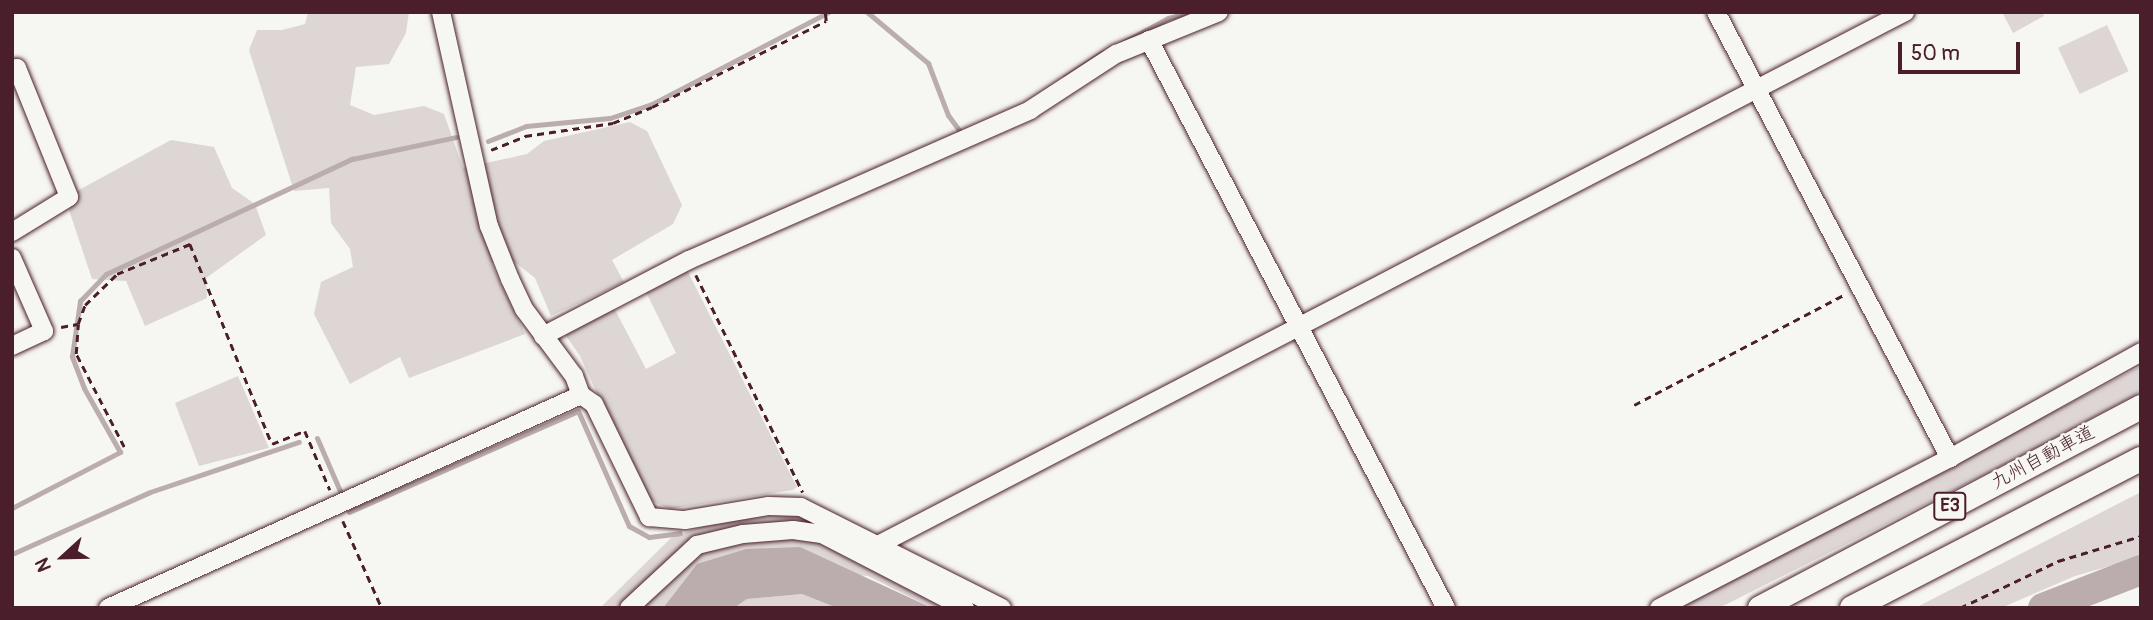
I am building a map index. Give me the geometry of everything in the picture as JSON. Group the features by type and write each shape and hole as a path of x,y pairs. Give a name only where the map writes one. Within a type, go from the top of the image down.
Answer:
{"highway":[{"name":"九州自動車道","path":"1760,608 2141,407"},
{"name":"E3","path":"1852,608 2141,459"}],"street":[{"path":"441,12 489,226 510,279 543,336 574,376 581,396 594,404 649,517 685,520 769,506 812,510 1002,608"},
{"path":"543,336 689,260 1030,110 1116,54 1219,12"},
{"path":"1716,12 1950,458"},
{"path":"880,544 1905,12"},
{"path":"1149,40 1446,608"},
{"path":"12,69 17,68 69,197 12,232"},
{"path":"12,258 44,331 12,346"},
{"path":"1659,608 1950,458 2141,352"},
{"path":"108,608 581,396"},
{"path":"629,608 697,545 743,534 793,530 822,534 965,608"}],"path":[{"path":"472,158 525,136 613,123 652,107 826,21 825,12"},
{"path":"124,447 76,354 78,324 85,305 117,274 190,244 272,443 305,430 382,608"},
{"path":"689,260 812,510"},
{"path":"1634,405 1860,286"},
{"path":"70,323 78,324"},
{"path":"1960,608 2057,561 2141,536"}],"shaded area":[{"path":"308,12 409,12 406,33 389,64 356,67 350,105 374,115 424,106 444,114 463,168 527,154 544,141 630,122 647,131 682,205 673,224 612,260 624,282 551,316 535,278 516,263 491,263 525,334 409,378 400,357 350,384 314,314 321,282 353,267 350,249 331,223 329,188 294,191 249,50 257,30 282,30 305,24"},
{"path":"2002,12 2042,12 2044,16 2013,33"},
{"path":"2107,25 2129,71 2080,94 2058,48"},
{"path":"171,140 214,147 232,188 255,204 266,235 206,278 207,298 145,326 126,281 92,279 69,210 77,191"},
{"path":"686,268 797,487 793,490 670,509 645,498 580,356 562,330 612,304 646,369 676,353 645,290"},
{"path":"2141,366 2141,392 2017,458 1719,608 1680,608"},
{"path":"238,376 269,448 199,466 175,403"},
{"path":"2141,492 2141,557 2075,576 2001,608 1915,608"},
{"path":"797,513 983,608 932,608 868,576 697,564 663,608 600,608 671,538 715,522"},
{"path":"800,547 932,608 837,608 802,594 747,599 734,608 663,608 697,564 746,549"},
{"path":"802,594 837,608 734,608 747,599"}],"waterway":[{"path":"488,141 526,126 610,118 652,104 829,12"},
{"path":"867,12 928,63 948,115 961,133 964,132"},
{"path":"1122,43 1168,18 1192,12"},
{"path":"1065,77 1103,52"},
{"path":"12,508 120,452 84,388 72,356 80,301 106,274 352,159 456,137"},
{"path":"349,512 578,411 629,526 649,537 680,533"},
{"path":"317,438 340,491"},
{"path":"12,554 150,492 299,442"},
{"path":"2043,608 2141,570"}]}
